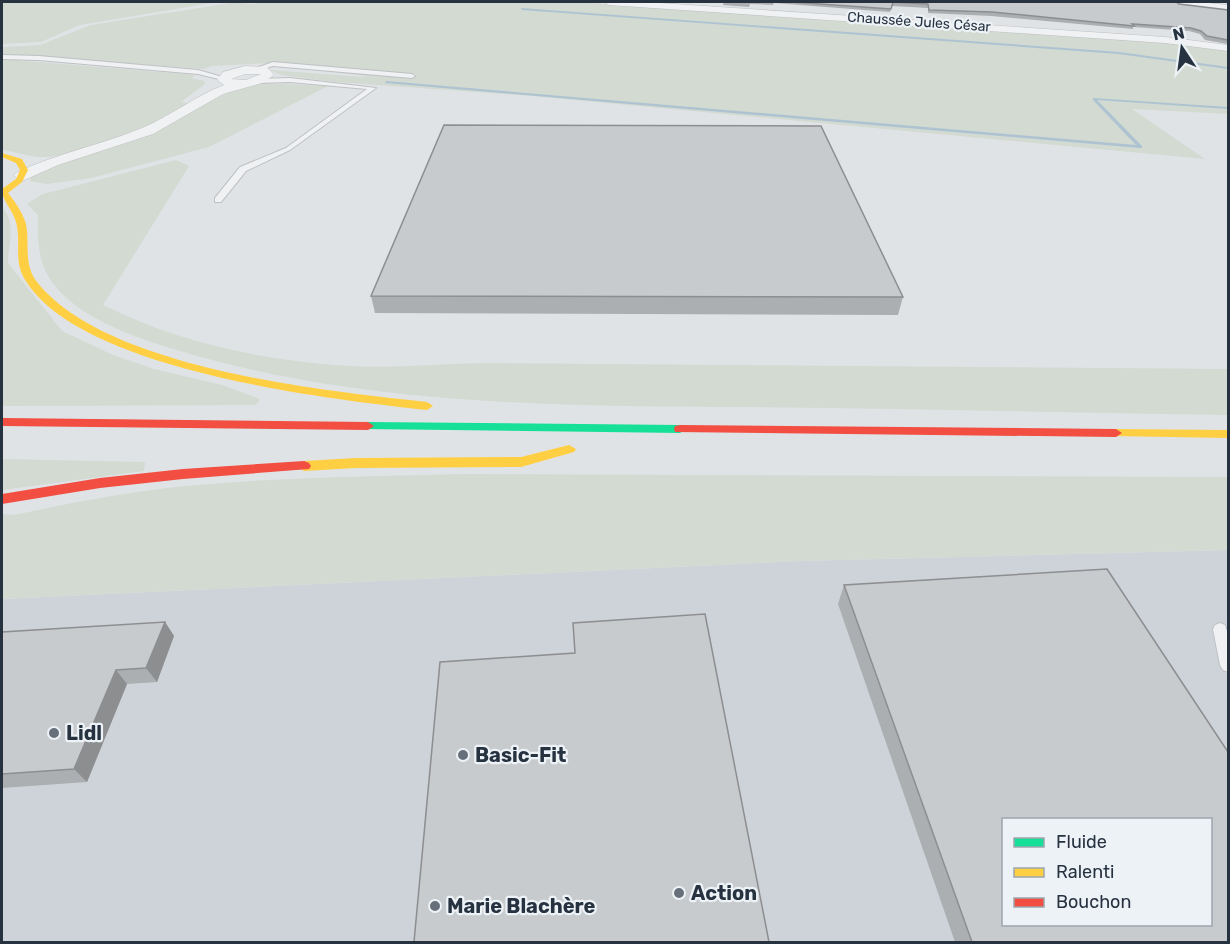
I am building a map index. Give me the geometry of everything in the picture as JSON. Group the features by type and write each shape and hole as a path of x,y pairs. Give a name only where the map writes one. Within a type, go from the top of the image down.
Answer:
{"main road":[{"path":"8,157 24,167 22,176 2,192 19,219 20,259 33,284 47,300 67,316 103,337 159,358 229,375 351,399 443,407"},
{"path":"524,414 686,427"},
{"path":"2,422 1228,434"},
{"path":"2,499 100,483 183,474 356,463 521,462 575,449 463,448"}],"street":[{"name":"Chaussée Jules César","path":"609,2 705,5 1165,40 1228,48"},
{"path":"800,2 806,14"},
{"path":"1179,2 1228,8"},
{"path":"1205,2 1228,8"},
{"path":"22,176 47,163 150,130 222,84 252,76"},
{"path":"8,157 72,155"}],"lane":[{"path":"2,57 39,58 290,80"},
{"path":"252,76 267,65 277,64 412,76"},
{"path":"198,72 222,84"},
{"path":"218,200 243,169 288,149 373,88 252,76"},
{"path":"1220,629 1228,665"}],"shaded area":[{"path":"2,2 218,2 80,25 41,42 2,44"},
{"path":"237,2 250,4 266,2 576,2 1154,41 1228,50 1228,114 1132,109 1205,159 532,96 336,82 281,75 270,70 365,76 275,65 414,77 416,74 271,63 211,66 205,69 2,54 2,47 40,45 91,25"},
{"path":"2,59 195,75 191,78 204,81 205,84 181,102 190,104 137,131 75,153 38,157 2,150"},
{"path":"261,83 328,86 209,147 91,178 47,184 30,181 32,175 45,169 141,138 229,92"},
{"path":"176,160 189,166 103,305 155,328 210,345 266,357 364,367 488,363 1228,369 1228,415 664,407 500,402 338,386 258,371 180,351 114,327 82,310 68,299 45,271 40,253 38,215 27,204 43,194"},
{"path":"2,207 7,213 11,234 8,263 62,331 113,355 154,369 222,385 260,399 256,405 2,406"},
{"path":"2,459 145,462 144,471 2,490"},
{"path":"470,474 1228,477 1228,550 800,561 2,599 2,514 14,515 152,490 232,482"},
{"path":"1228,550 1228,942 2,942 2,599 800,561"}],"building":[{"path":"792,2 893,2 891,9"},
{"path":"893,2 1176,2 1228,10 1228,40 1207,36 1191,28 1132,24 1134,26 992,12 929,10 928,4"},
{"path":"444,125 821,126 903,297 371,296"},
{"path":"1107,569 1228,752 1228,942 972,942 844,585"},
{"path":"705,614 769,942 414,942 440,662 575,653 573,623"},
{"name":"Lidl","path":"165,622 146,668 116,670 74,769 2,774 2,632"}],"waterway":[{"path":"522,9 1119,53 1228,68"},
{"path":"386,82 1140,147 1094,99 1228,108"}],"traffic: fast":[{"path":"368,426 680,429"}],"traffic: slow":[{"path":"2,155 19,161 24,170 19,180 2,193"},
{"path":"3,192 20,220 22,260 33,284 63,313 106,337 158,357 216,373 333,395 427,406"},
{"path":"1116,433 1228,434"},
{"path":"304,466 356,463 521,462 569,449"}],"traffic: jam":[{"path":"2,422 368,426"},
{"path":"680,429 1116,433"},
{"path":"2,499 100,483 183,474 304,466"}],"place":[{"name":"Lidl","path":"54,733"},
{"name":"Basic-Fit","path":"463,755"},
{"name":"Action","path":"679,893"},
{"name":"Marie Blachère","path":"435,906"}]}
